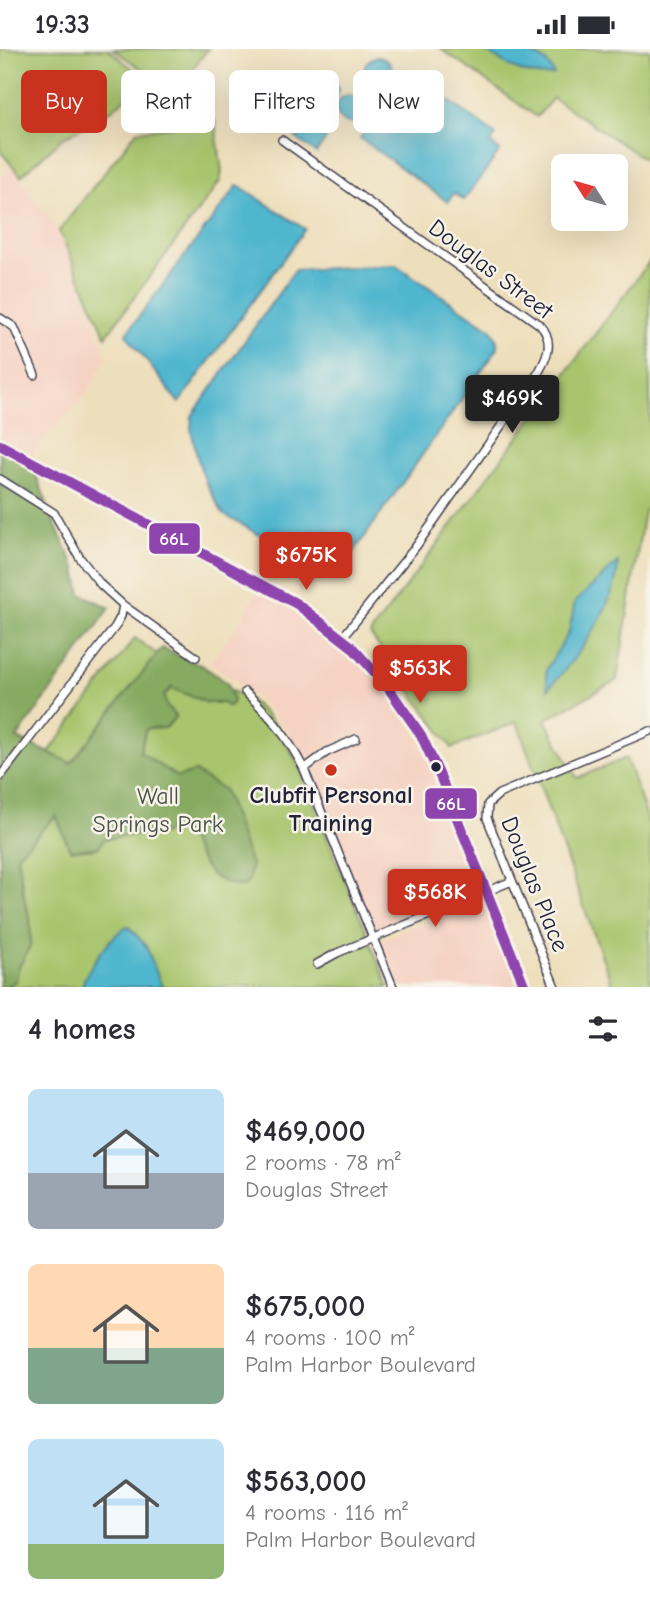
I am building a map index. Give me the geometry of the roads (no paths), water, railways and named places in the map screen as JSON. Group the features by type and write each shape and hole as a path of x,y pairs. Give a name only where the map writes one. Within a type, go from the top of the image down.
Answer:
{"main road":[{"path":"0,445 270,588 297,604 342,638 387,686 421,735 525,987"}],"street":[{"name":"Douglas Street","path":"282,140 540,325 548,338 548,352 535,378 417,545 342,638"},
{"path":"0,318 13,327 36,375"},
{"path":"0,479 54,513 88,571 123,605 196,657"},
{"path":"0,777 115,627 121,617 123,605"},
{"path":"245,692 265,709 285,734 304,769 393,987"},
{"name":"Douglas Place","path":"555,987 486,812 492,798 650,731"},
{"path":"304,769 327,752 356,739"},
{"path":"317,964 337,953 512,881"}],"water":[{"path":"483,49 515,50 535,55 550,66 554,75 525,73"},
{"path":"378,57 388,61 392,70 364,70 368,61"},
{"path":"353,96 353,122 350,123 339,117 339,101"},
{"path":"444,97 496,135 491,143 500,151 464,200 454,193 448,202 360,138 364,133 444,133"},
{"path":"298,133 330,133 316,153 295,137"},
{"path":"238,185 305,229 179,403 126,334"},
{"path":"396,265 491,329 498,348 343,567 337,572 326,573 223,514 206,483 198,460 191,429 192,416 295,270"},
{"path":"618,562 611,596 594,630 548,689 546,670 569,632 575,602"},
{"path":"129,927 146,946 162,987 82,987 88,971 101,952 115,936"}],"place":[{"name":"Clubfit Personal Training","path":"331,770"}],"park label":[{"name":"Wall Springs Park","path":"158,810"}]}
